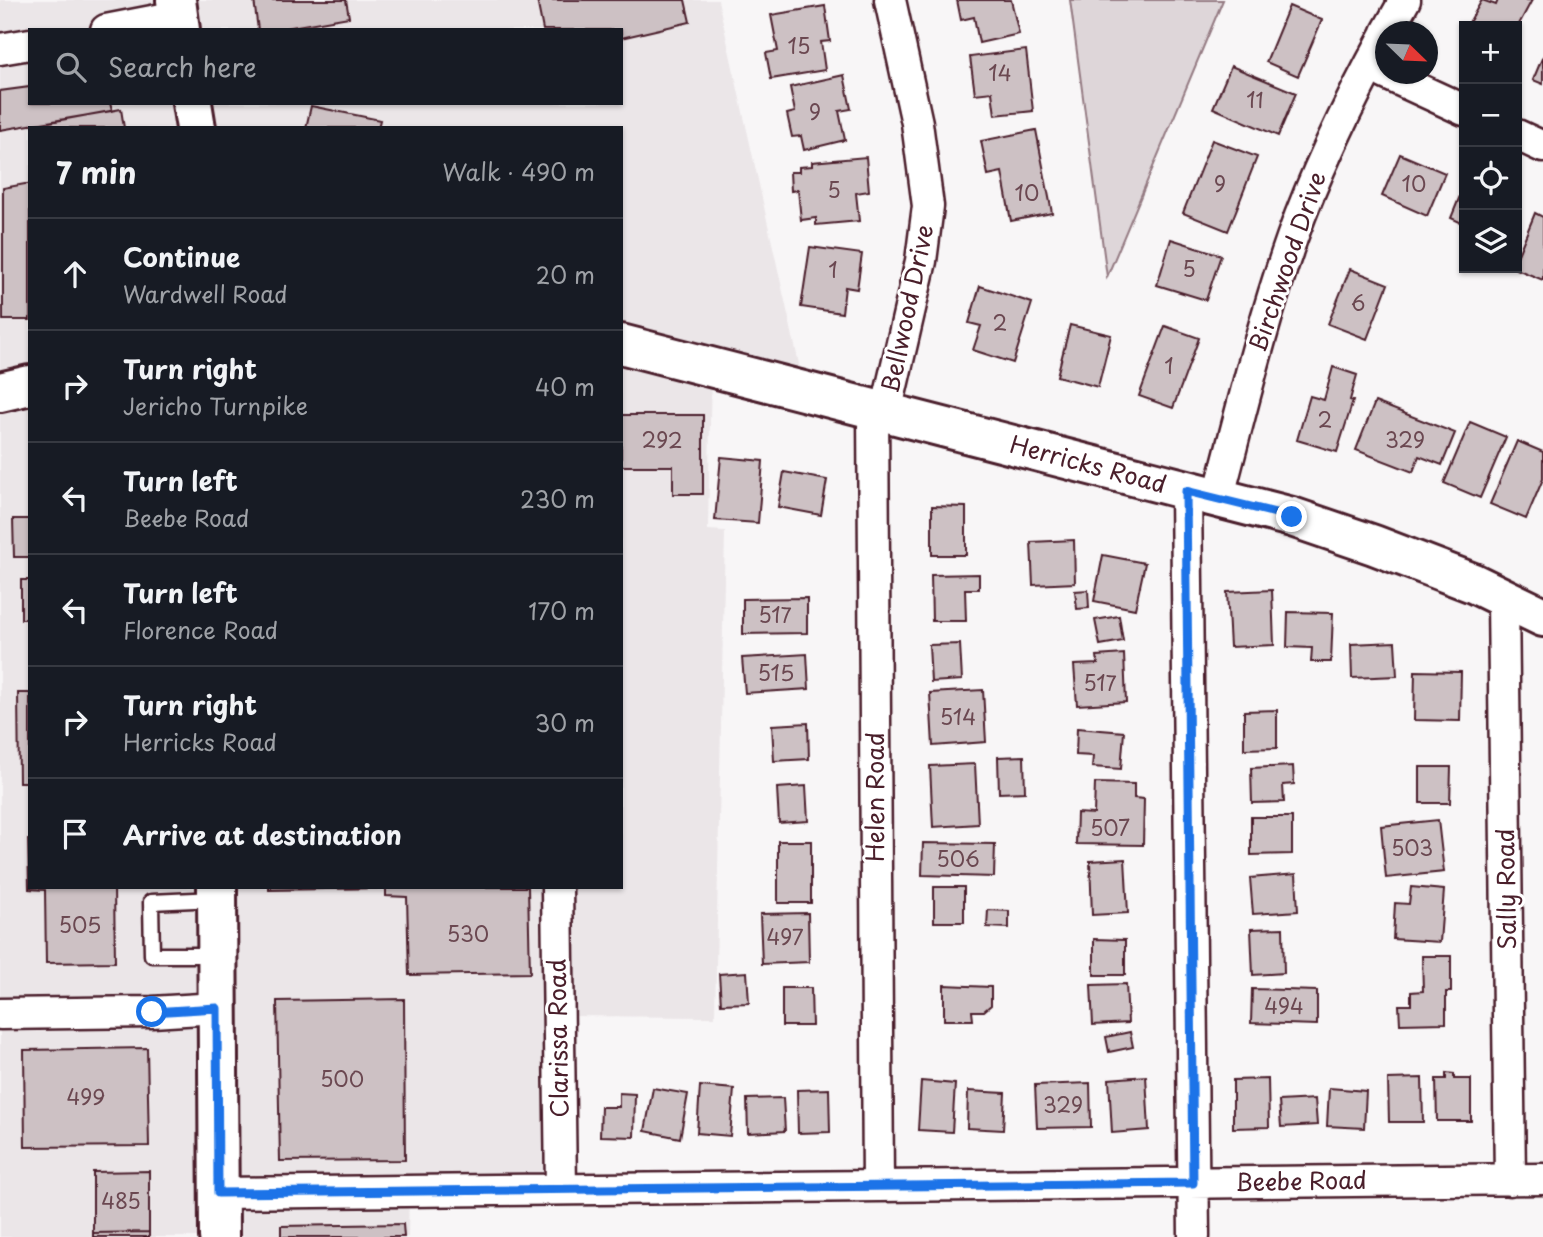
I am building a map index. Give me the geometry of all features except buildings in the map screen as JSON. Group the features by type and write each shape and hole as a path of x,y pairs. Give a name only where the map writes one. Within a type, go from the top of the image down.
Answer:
{"main road":[{"path":"192,105 197,126"},
{"name":"Herricks Road","path":"623,345 1292,517 1374,544 1473,583 1543,617"},
{"path":"0,392 28,385"},
{"path":"218,893 219,1237"}],"street":[{"name":"Bellwood Drive","path":"880,410 921,261 928,206 917,122 890,0"},
{"name":"Birchwood Drive","path":"1393,21 1405,0"},
{"path":"116,28 178,15"},
{"path":"0,49 28,44"},
{"name":"Birchwood Drive","path":"1194,1237 1202,495 1262,334 1293,237 1334,133 1375,78"},
{"path":"1408,84 1459,108"},
{"path":"1522,137 1543,147"},
{"name":"Helen Road","path":"878,1186 880,410"},
{"name":"Sally Road","path":"1503,599 1510,1180"},
{"name":"Clarissa Road","path":"557,889 561,1189"},
{"path":"0,1014 217,1008"},
{"name":"Beebe Road","path":"218,1193 1543,1180"}],"lane":[{"path":"218,893 151,902 152,956 218,956"}],"shaded area":[{"path":"0,0 718,0 805,391 711,369 708,530 725,531 715,1017 559,1016 561,1189 409,1191 408,1237 0,1237"},
{"path":"1070,0 1223,0 1107,277"}],"route":[{"path":"152,1012 217,1008 218,1193 1193,1183 1186,491 1292,517"}]}
